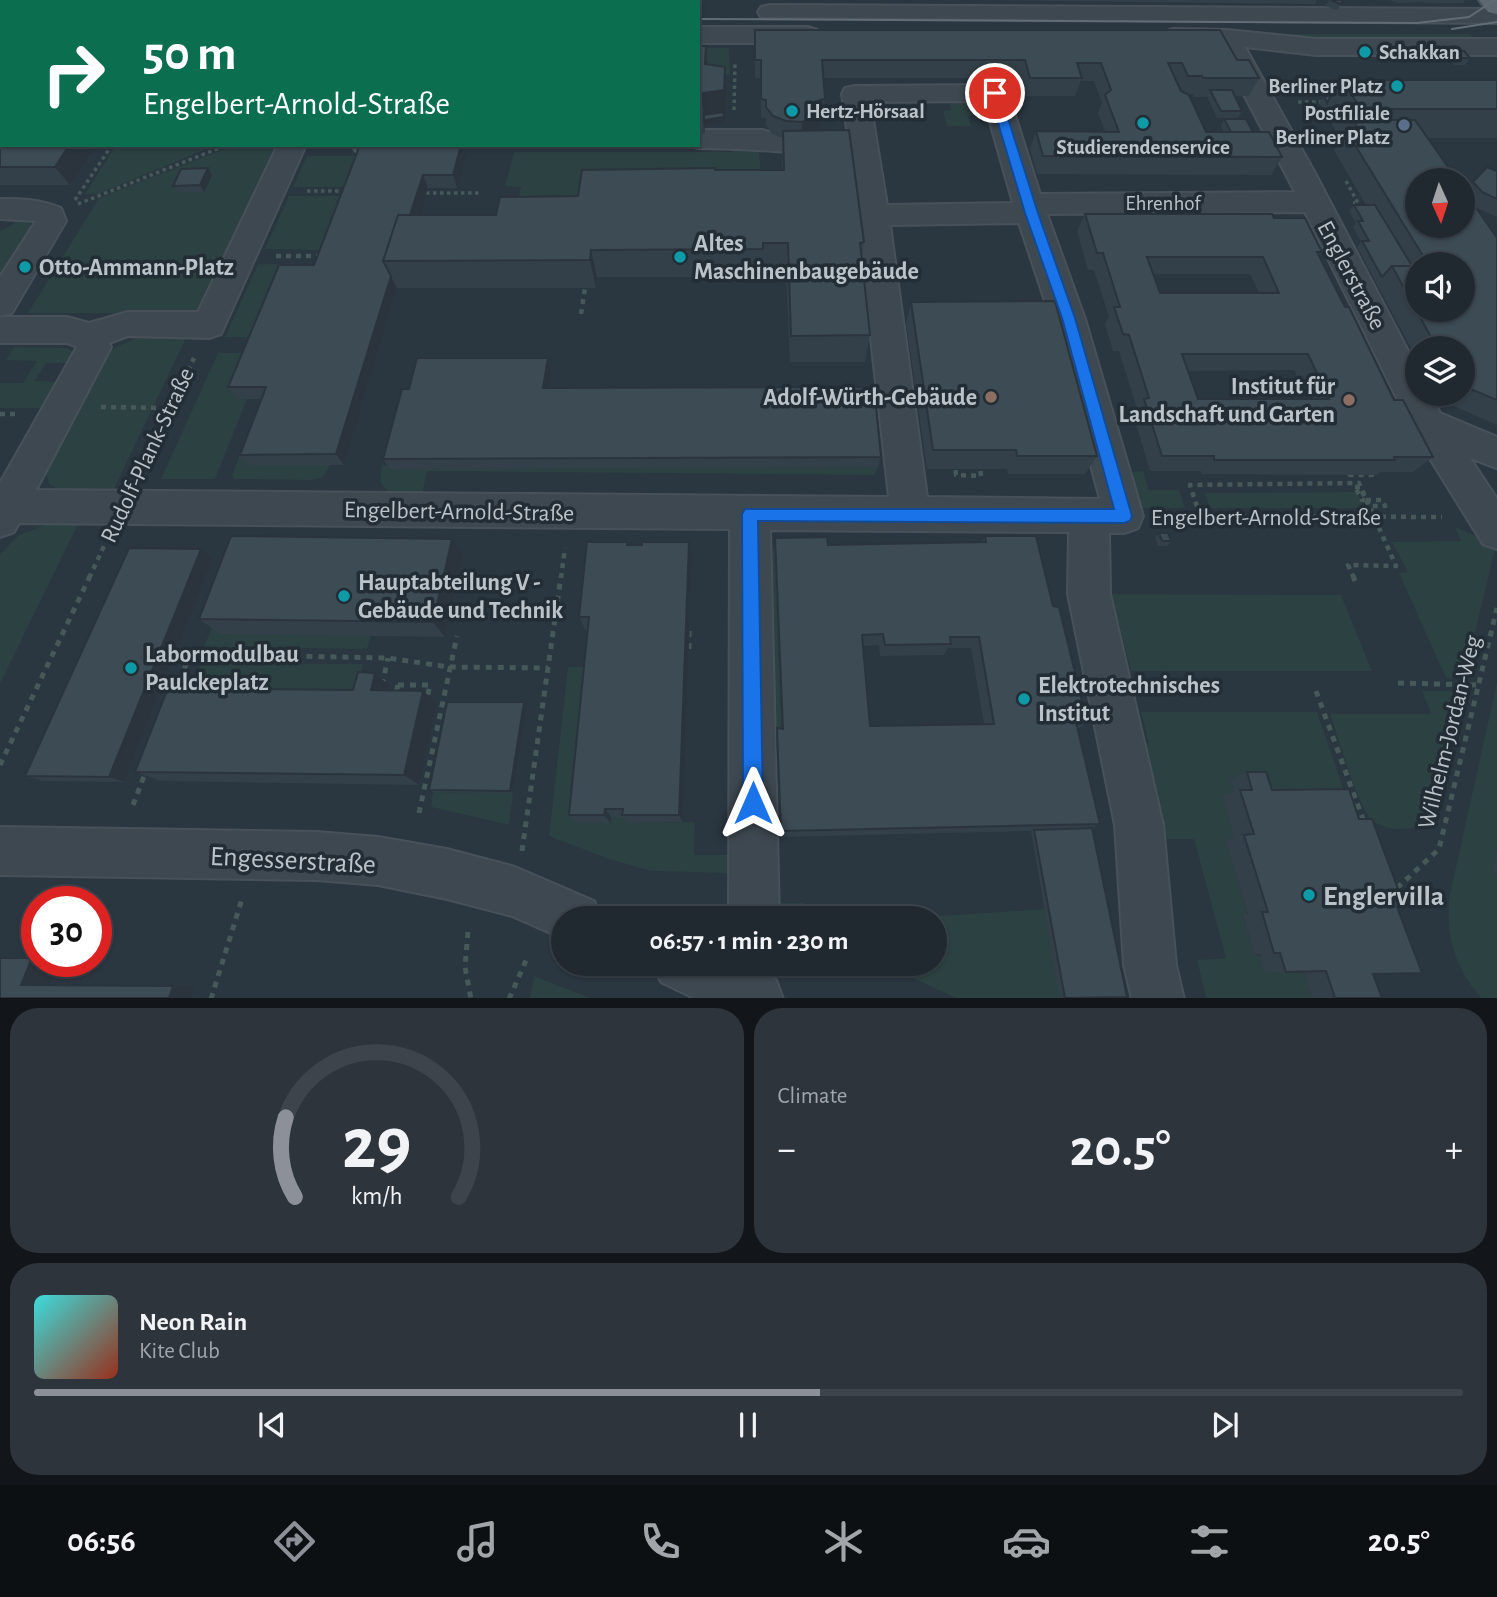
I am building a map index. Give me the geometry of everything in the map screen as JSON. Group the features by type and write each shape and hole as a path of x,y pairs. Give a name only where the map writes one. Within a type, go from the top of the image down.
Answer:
{"main road":[{"path":"1491,0 1497,7"}],"street":[{"path":"724,12 1213,14 1372,7 1497,16"},
{"name":"Englerstraße","path":"1213,14 1262,101 1304,193 1427,424 1482,516"},
{"path":"700,35 1227,38 1316,47 1497,47"},
{"path":"910,515 873,215 850,145 855,94 995,93 1030,209 1069,318 1107,517 1089,594 1139,825 1150,965 1158,998"},
{"path":"700,139 762,139 786,145 850,145"},
{"path":"0,330 67,330 89,336 128,324 209,325 291,147"},
{"name":"Ehrenhof","path":"873,215 1304,193"},
{"path":"0,209 62,208"},
{"path":"0,304 62,208"},
{"path":"4,513 91,354 93,347 89,336"},
{"path":"1427,424 1497,453"},
{"name":"Engelbert-Arnold-Straße","path":"4,513 124,508 1107,517"},
{"path":"750,514 754,906"},
{"name":"Engesserstraße","path":"0,851 317,856 378,861 424,869 515,892 551,908"},
{"path":"707,976 757,998 756,976"}],"path":[{"path":"1262,101 1328,102"},
{"path":"62,208 110,147"},
{"path":"62,208 222,147"},
{"path":"271,190 353,191"},
{"path":"426,193 479,193"},
{"path":"240,257 329,256"},
{"path":"581,314 585,288"},
{"name":"Rudolf-Plank-Straße","path":"0,765 209,325"},
{"path":"62,406 170,408"},
{"path":"1334,438 1355,438 1372,475 1350,475 1334,438"},
{"path":"955,466 980,466 981,476 956,475 955,466"},
{"path":"1327,475 1330,483"},
{"path":"1200,516 1190,485 1359,483 1396,566 1348,565 1355,581"},
{"path":"1360,487 1366,500"},
{"path":"515,892 570,512"},
{"name":"Engelbert-Arnold-Straße","path":"1107,517 1482,516"},
{"name":"Wilhelm-Jordan-Weg","path":"1397,888 1439,849 1497,608"},
{"path":"641,631 689,631 688,650 639,650 641,631"},
{"path":"419,813 457,636"},
{"path":"171,704 190,654 388,658 449,667 548,668"},
{"path":"382,685 388,658"},
{"path":"1398,683 1479,685"},
{"path":"398,685 430,685 426,704 393,703 398,685"},
{"path":"1316,691 1368,829"},
{"path":"133,805 148,767"},
{"path":"211,998 238,912"},
{"path":"468,932 465,968 471,998"},
{"path":"509,998 528,956"}],"green space":[{"path":"1286,34 1470,34 1477,41 1313,41"},
{"path":"700,48 729,48 730,75 708,75"},
{"path":"973,99 978,115 968,116 971,126 947,126 943,111 951,110 949,100"},
{"path":"734,144 755,146 759,150 761,178 516,208 521,187 505,186 514,152 733,152"},
{"path":"115,147 211,147 98,194 85,194"},
{"path":"225,149 280,149 200,308 185,313 28,313 99,198"},
{"path":"307,156 366,156 355,187 293,187"},
{"path":"289,196 352,196 332,250 265,249"},
{"path":"20,220 29,222 31,226 0,274 0,231"},
{"path":"258,264 326,265 262,337 225,337"},
{"path":"187,336 113,491 62,491 49,484 45,469 109,351 137,337"},
{"path":"14,347 67,348 72,351 68,363 46,363 35,381 57,382 42,408 0,408 0,383 23,383 37,361 6,360"},
{"path":"218,353 256,353 238,398 247,399 215,479 161,479"},
{"path":"260,399 275,399 250,465 330,465 323,477 312,480 234,479 232,476"},
{"path":"382,465 878,467 874,475 427,471 422,494 396,493 385,488 380,476"},
{"path":"1143,471 1149,490 1179,490 1185,508 1136,508 1126,472"},
{"path":"1357,492 1364,508 1210,508 1205,493"},
{"path":"52,522 79,522 0,684 0,554 19,535"},
{"path":"1455,527 1496,545 1464,678 1446,678 1399,573 1408,572 1392,542 1461,541"},
{"path":"764,551 774,551 782,737 776,737 779,821 772,822"},
{"path":"1111,594 1341,595 1372,671 1131,671"},
{"path":"223,598 371,636 367,649 204,647"},
{"path":"201,663 363,664 353,702 157,782"},
{"path":"568,667 592,667 610,823 611,817 628,817 628,823 695,822 694,855 729,855 728,873 651,871 609,859 549,836"},
{"path":"1497,682 1497,849 1492,873 1497,876 1497,998 1481,998 1459,964 1449,927 1449,899"},
{"path":"1422,691 1462,691 1432,813 1424,826 1404,829 1384,827 1372,820 1361,802 1330,714 1431,714"},
{"path":"1141,712 1317,712 1346,796 1252,790 1231,779 1235,797 1236,839 1227,841 1248,915 1243,916 1254,954 1304,972 1312,998 1206,998 1197,960 1226,958 1194,839 1165,839 1140,743 1149,743"},
{"path":"433,792 513,793 509,825 431,807"},
{"path":"780,903 803,903 809,906 780,906"},
{"path":"1045,909 1121,997 1135,998 956,998 909,976 947,976 947,916"},
{"path":"534,976 588,997 591,998 530,998"}],"building":[{"path":"755,30 1220,30 1237,60 1249,60 1259,78 1188,76 1182,63 1168,63 1181,91 1189,95 1206,132 1269,132 1282,157 1043,156 1036,131 1119,132 1105,95 1111,90 1101,63 1077,63 1082,78 1030,78 1025,60 822,60 825,99 820,100 821,107 816,116 802,122 786,121 773,116 766,107 766,100 761,99 761,60 755,60"},
{"path":"700,46 706,46 705,64 725,67 724,90 703,93 703,105 700,105"},
{"path":"1453,50 1464,51 1470,58 1459,58"},
{"path":"1342,80 1497,80 1497,109 1361,109"},
{"path":"1210,90 1232,90 1242,111 1221,111"},
{"path":"723,112 724,117 704,120 704,115"},
{"path":"1224,119 1246,119 1253,132 1231,132"},
{"path":"1353,120 1415,120 1449,168 1405,168 1405,227 1347,132 1361,133"},
{"name":"Altes Maschinenbaugebäude","path":"849,130 864,242 860,243 870,335 791,336 788,243 763,243 763,249 591,250 590,260 383,261 398,215 496,215 500,197 578,196 582,170 784,170 783,131"},
{"path":"0,147 68,147 55,167 0,167"},
{"path":"359,147 460,147 453,175 423,175 410,215 398,215 383,261 391,276 336,454 240,455 266,387 228,387 279,265 314,265"},
{"path":"1487,167 1497,171 1497,199 1482,192 1475,184 1475,180"},
{"path":"208,168 200,185 173,186 181,169"},
{"path":"1354,205 1375,205 1405,254 1405,266 1392,266 1382,277 1362,241 1369,241 1358,221 1363,221"},
{"path":"1475,206 1497,238 1497,400 1475,391 1475,336 1430,336 1423,322 1475,322 1475,252 1421,252 1412,238 1475,238"},
{"path":"1085,214 1272,214 1274,218 1305,218 1322,252 1317,252 1345,307 1349,307 1394,400 1403,400 1433,457 1394,457 1395,460 1214,460 1214,456 1162,456 1144,399 1149,398 1129,335 1123,334 1114,307 1120,307 1103,253 1097,253","holes":["1147,257 1263,257 1279,293 1160,293","1182,354 1308,354 1329,399 1198,399"]},
{"path":"1392,266 1405,266 1405,290"},
{"name":"Adolf-Würth-Gebäude","path":"1055,301 1097,456 1017,456 1016,450 933,450 911,302"},
{"path":"417,358 548,358 543,388 874,387 881,457 383,459 402,389 409,389"},
{"path":"1159,533 1168,533 1171,541 1162,541"},
{"name":"Hauptabteilung V - Gebäude und Technik","path":"231,536 452,539 433,622 199,619"},
{"name":"Elektrotechnisches Institut","path":"985,536 1036,536 1053,606 1059,607 1087,722 1076,722 1100,824 781,831 777,728 783,729 775,538 827,537 828,545 986,542","holes":["883,634 885,645 951,644 950,637 979,637 994,724 870,726 862,635"]},
{"path":"587,542 627,542 627,545 642,545 642,542 689,542 679,815 622,815 623,809 605,809 604,815 569,815 589,617 579,617"},
{"name":"Labormodulbau Paulckeplatz","path":"129,548 201,549 109,777 25,776"},
{"path":"358,672 375,673 371,690 423,691 404,775 135,772 168,688 353,690"},
{"path":"447,702 524,702 510,791 429,790"},
{"name":"Englervilla","path":"1247,772 1266,772 1272,790 1349,789 1359,819 1372,819 1405,908 1397,907 1422,973 1373,974 1382,998 1335,998 1326,971 1286,972 1280,953 1274,953 1262,912 1268,912 1244,835 1254,834 1240,790 1252,790"},
{"path":"1092,828 1127,997 1065,998 1034,830"},
{"path":"0,958 21,958 21,977 24,977 21,985 173,986 169,998 0,998"}],"tram line":[{"path":"700,19 1417,23 1469,17 1495,0"},
{"path":"1452,29 1497,22"}],"place":[{"name":"Schakkan","path":"1365,52"},
{"name":"Berliner Platz","path":"1397,86"},
{"name":"Hertz-Hörsaal","path":"792,111"},
{"name":"Studierendenservice","path":"1143,123"},
{"name":"Postfiliale Berliner Platz","path":"1404,125"},
{"name":"Altes Maschinenbaugebäude","path":"680,257"},
{"name":"Otto-Ammann-Platz","path":"25,267"},
{"name":"Adolf-Würth-Gebäude","path":"991,397"},
{"name":"Institut für Landschaft und Garten","path":"1349,400"},
{"name":"Hauptabteilung V - Gebäude und Technik","path":"344,596"},
{"name":"Labormodulbau Paulckeplatz","path":"131,668"},
{"name":"Elektrotechnisches Institut","path":"1024,699"},
{"name":"Englervilla","path":"1309,895"}],"route":[{"path":"753,803 750,514 1124,516 1069,318 1031,213 995,93"}]}
